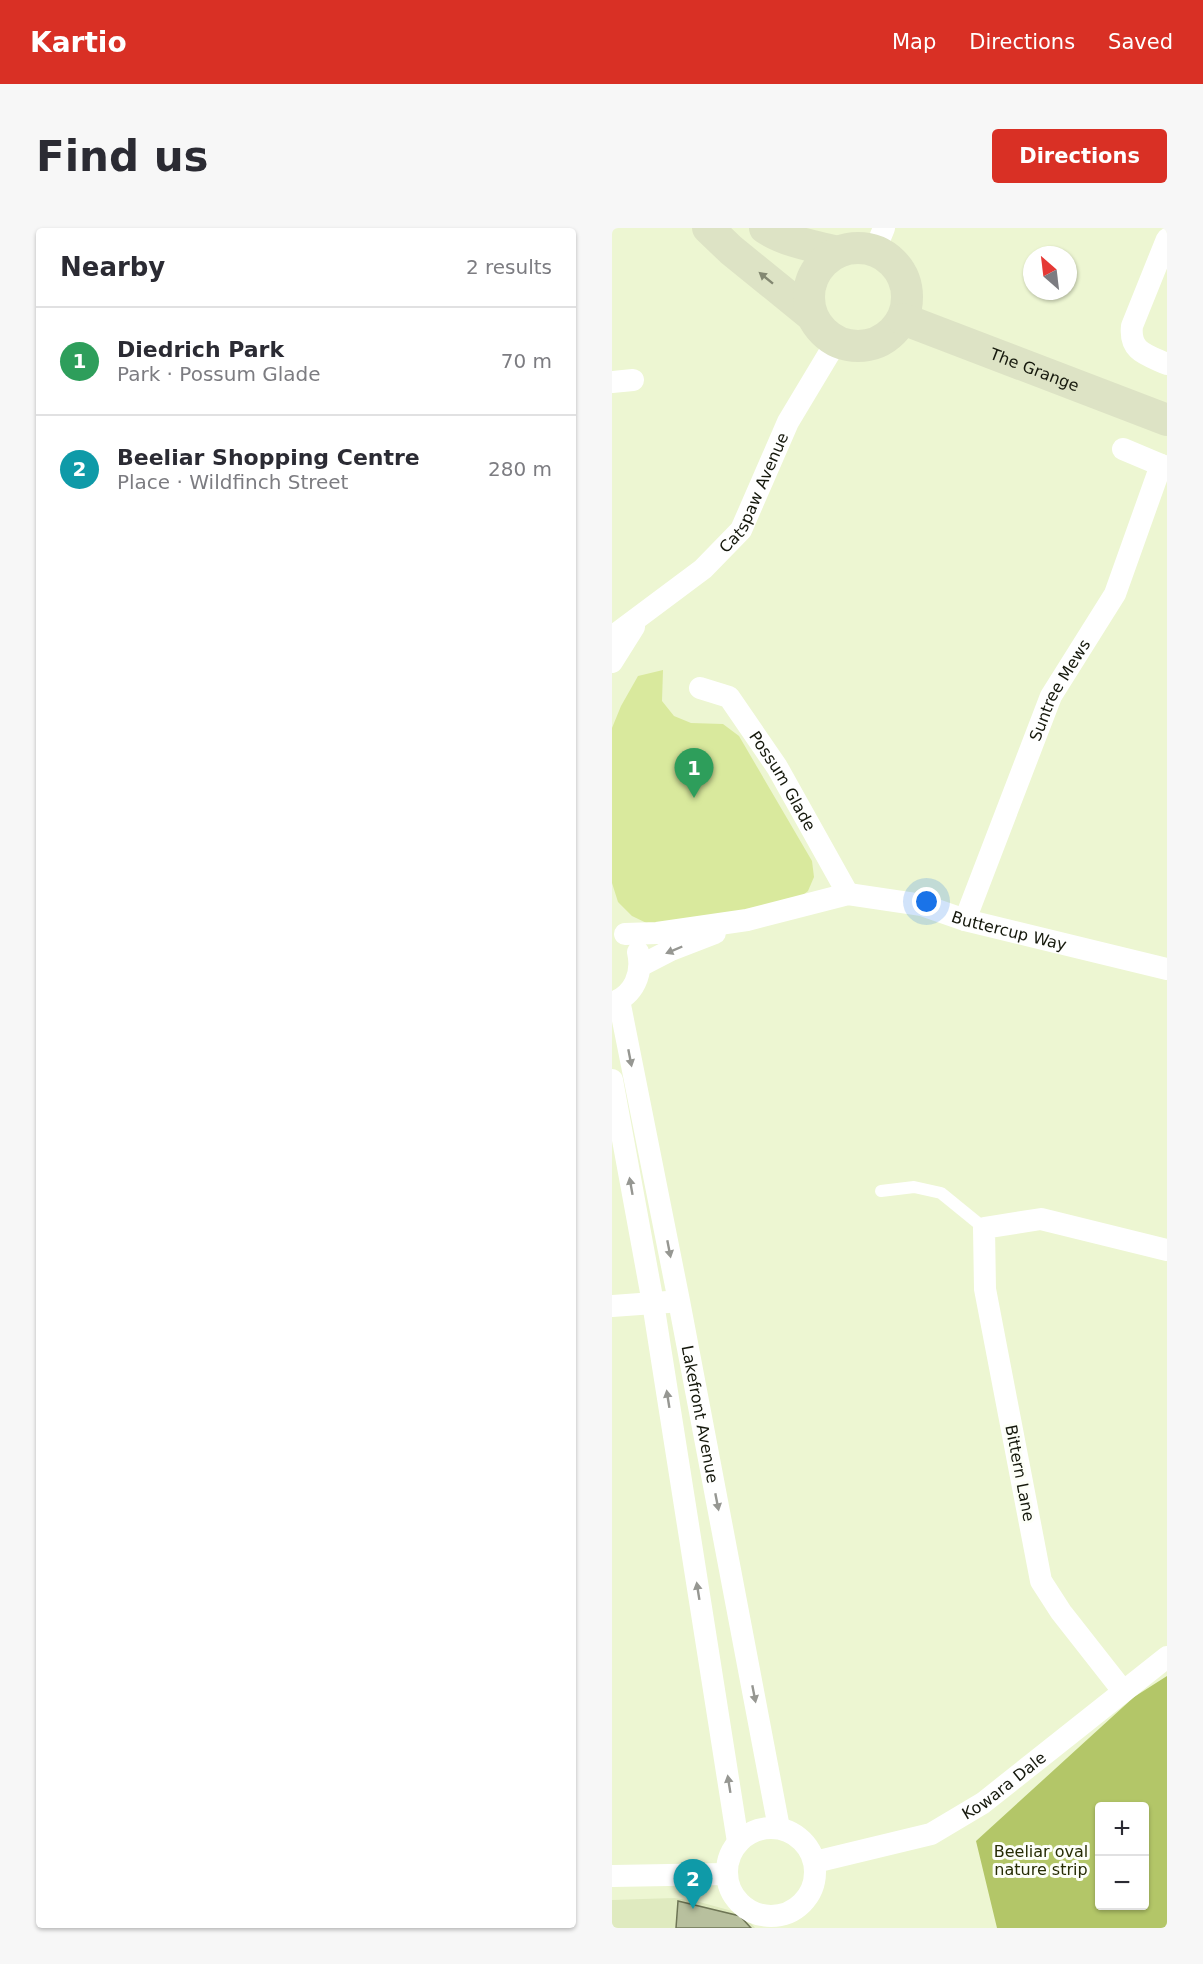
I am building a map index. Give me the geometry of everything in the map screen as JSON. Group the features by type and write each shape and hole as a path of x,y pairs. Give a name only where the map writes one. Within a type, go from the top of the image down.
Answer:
{"street":[{"path":"708,228 731,250 811,315"},
{"path":"765,228 774,234 838,252"},
{"path":"879,239 889,259 900,271 906,286 907,303 903,319 894,331 881,341 867,346 851,346 836,342 826,336 811,315 808,300 815,271 825,260 838,252 863,248 879,239"},
{"path":"1167,239 1132,326 1131,334 1133,343 1144,354 1167,363"},
{"name":"The Grange","path":"903,319 1167,420"},
{"name":"Catspaw Avenue","path":"612,638 704,568 741,531 788,422 836,342"},
{"name":"Suntree Mews","path":"965,920 1051,696 1115,594 1164,466 1123,449"},
{"name":"Catspaw Avenue","path":"612,662 640,615"},
{"name":"Possum Glade","path":"700,688 729,697 777,767 848,894"},
{"name":"Buttercup Way","path":"619,931 657,933 747,920 848,894 922,905 965,920 1167,969"},
{"name":"Buttercup Way","path":"640,966 671,950 747,920"},
{"path":"616,1002 634,986 639,976 640,966 639,954 634,943 619,931"},
{"name":"Lakefront Avenue","path":"616,1002 679,1302 779,1828"},
{"name":"Lakefront Avenue","path":"612,1080 653,1303 738,1842"},
{"path":"984,1228 1041,1219 1167,1250"},
{"name":"Bittern Lane","path":"984,1228 985,1289 1041,1581 1061,1612 1123,1691"},
{"path":"612,1306 679,1302"},
{"name":"Kowara Dale","path":"814,1862 932,1834 983,1803 1167,1657"},
{"path":"779,1828 794,1833 809,1848 814,1862 815,1882 808,1897 785,1921 762,1916 742,1907 731,1892 726,1874 731,1850 738,1842 754,1830 779,1828"},
{"path":"612,1876 726,1874"}],"lane":[{"path":"881,1191 914,1187 941,1193 984,1228"}],"shaded area":[{"path":"674,1898 696,1901 743,1914 755,1928 612,1928 612,1900"}],"green space":[{"path":"663,670 662,701 674,716 691,723 723,724 739,736 812,861 814,877 808,891 784,910 659,929 632,916 618,902 612,883 612,728 638,676"},
{"name":"Beeliar oval nature strip","path":"1167,1676 1167,1928 997,1928 976,1841 1134,1697"}],"building":[{"path":"678,1901 740,1916 751,1928 676,1928"}],"place":[{"name":"Diedrich Park","path":"694,798"},
{"name":"Beeliar Shopping Centre","path":"693,1909"}]}
